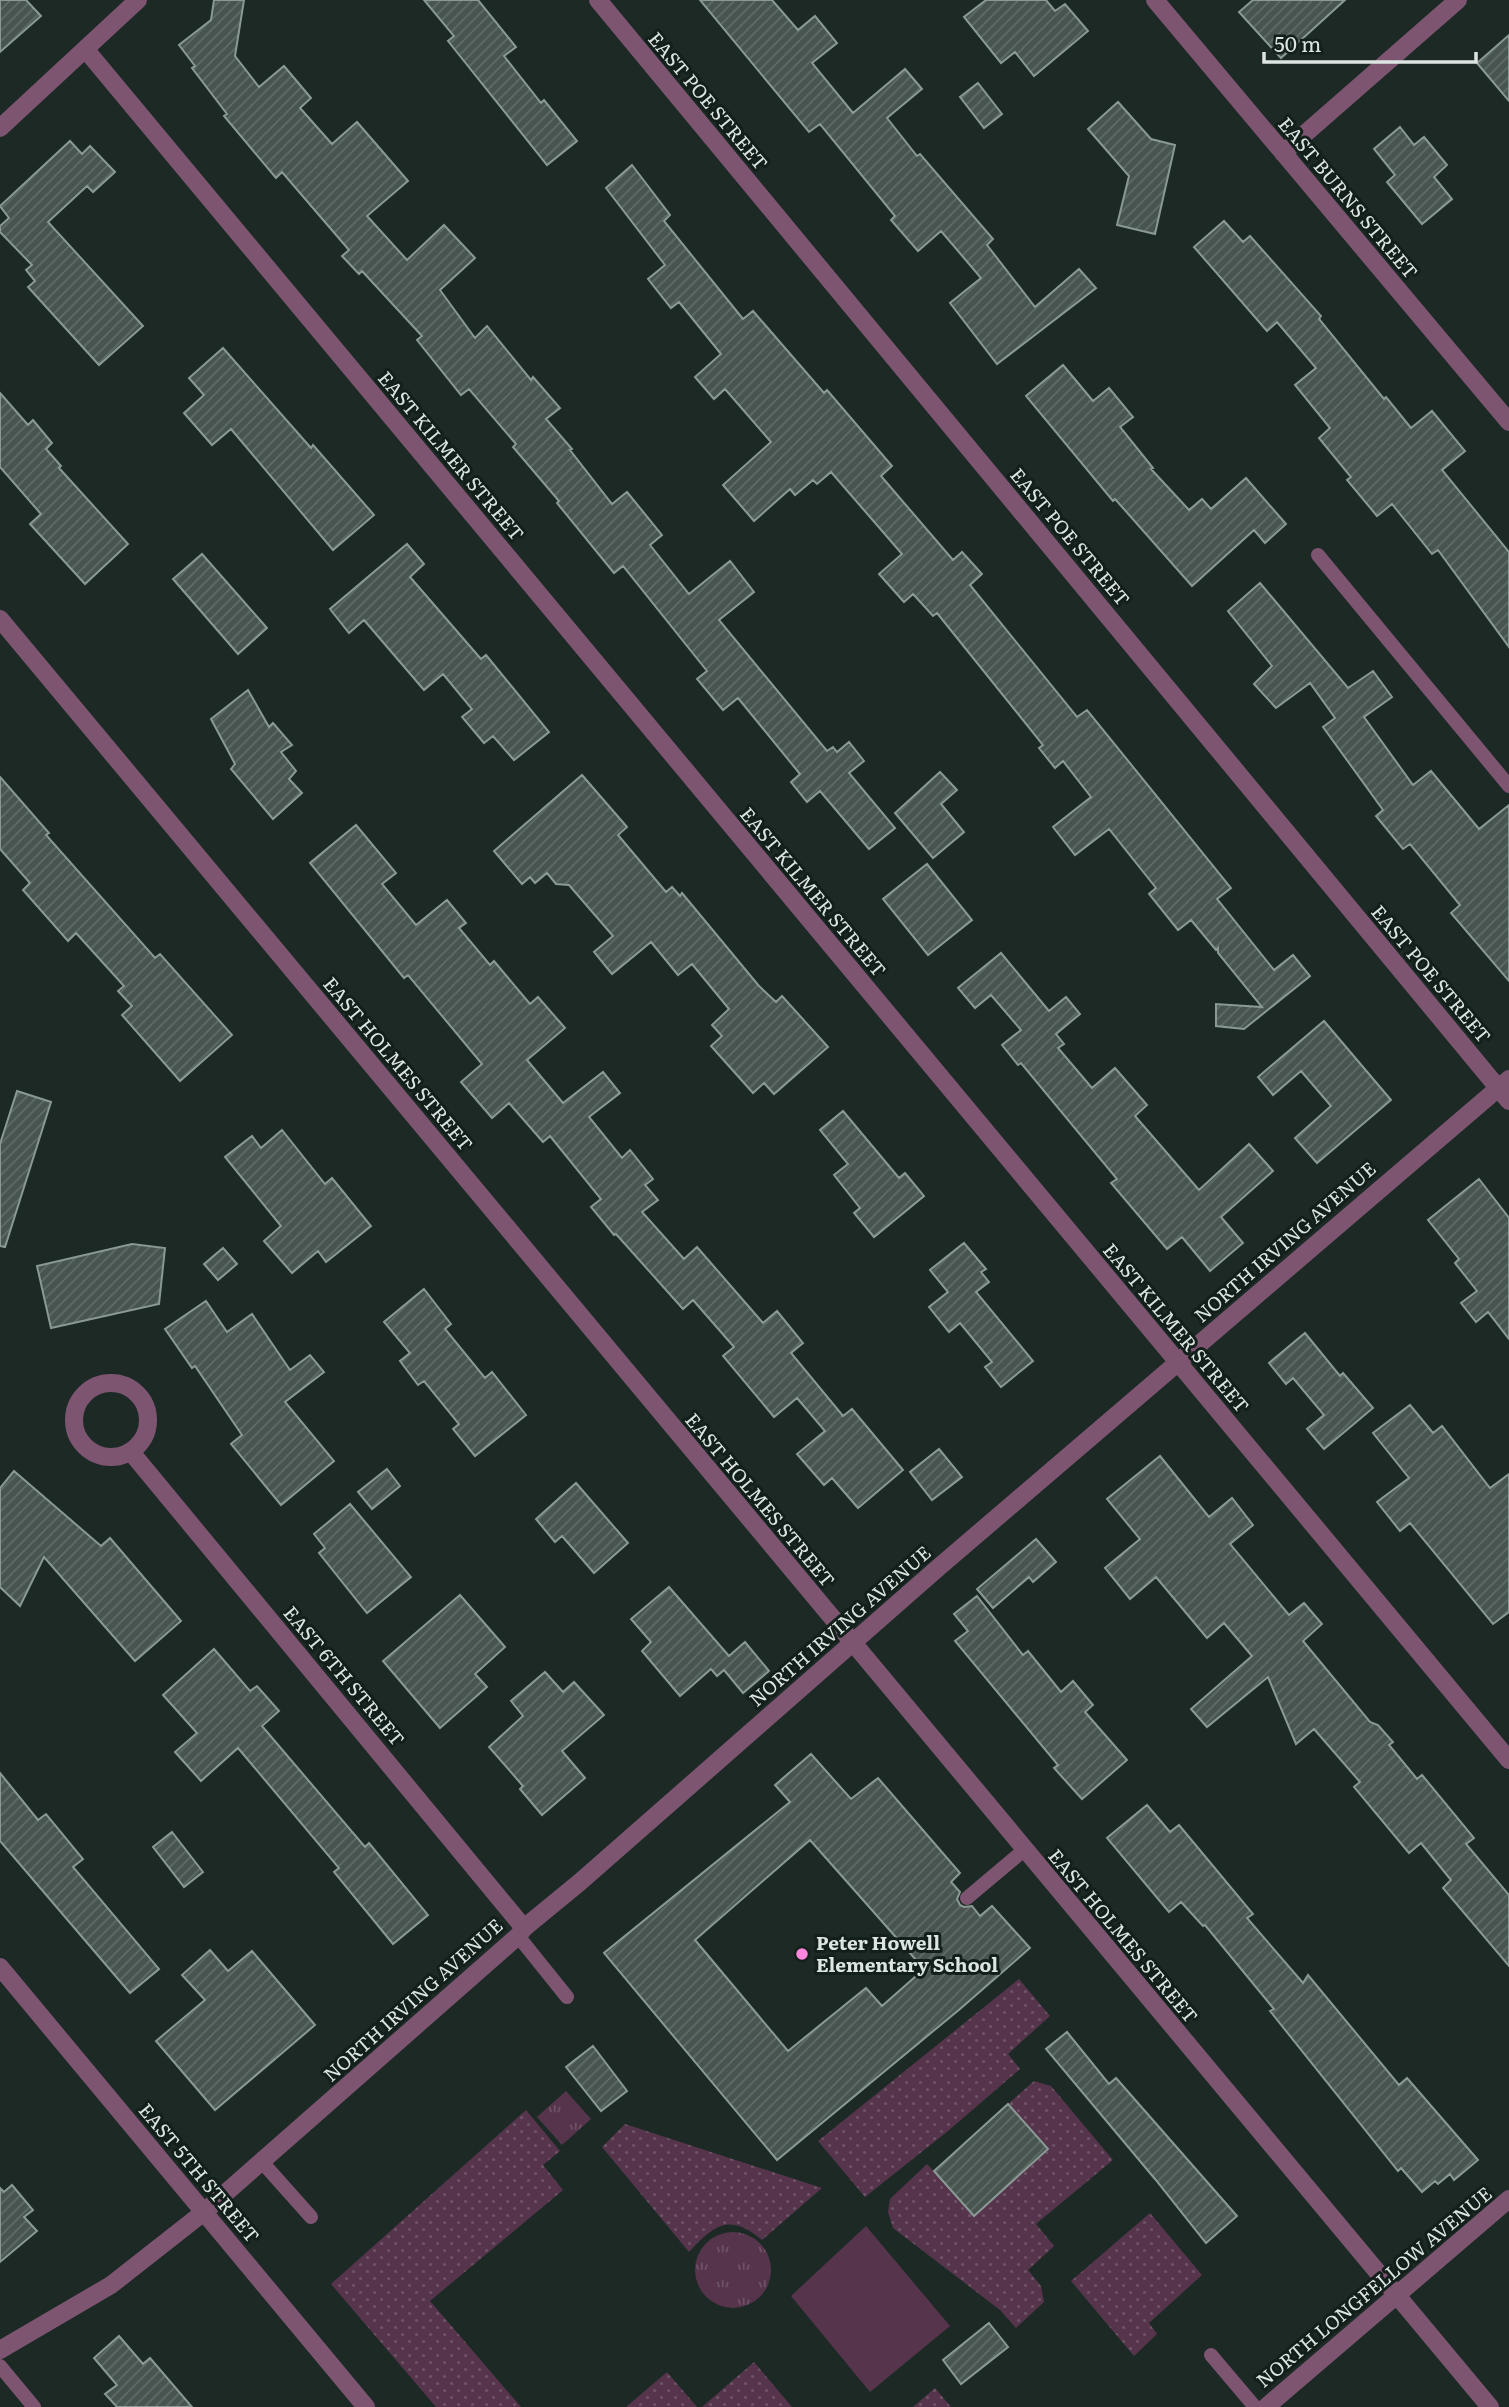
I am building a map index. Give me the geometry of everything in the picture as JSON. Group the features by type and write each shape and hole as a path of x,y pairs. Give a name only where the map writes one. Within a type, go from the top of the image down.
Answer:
{"street":[{"name":"EAST POE STREET","path":"598,0 1505,1090"},
{"name":"EAST BURNS STREET","path":"1155,0 1509,422"},
{"path":"1283,153 1458,0"},
{"path":"0,128 86,50 131,2"},
{"name":"EAST KILMER STREET","path":"86,50 1509,1760"},
{"name":"EAST HOLMES STREET","path":"0,619 1490,2407"},
{"name":"NORTH IRVING AVENUE","path":"0,2350 111,2285 204,2212 852,1643 1177,1363 1505,1090"},
{"path":"111,1382 134,1391 143,1400 149,1424 145,1436 131,1452 117,1457 104,1457 83,1445 77,1434 75,1410 88,1390 111,1382"},
{"name":"EAST 6TH STREET","path":"131,1452 521,1932"},
{"name":"EAST 5TH STREET","path":"0,1967 366,2407"},
{"name":"NORTH LONGFELLOW AVENUE","path":"1266,2407 1509,2200"}],"lane":[{"path":"1318,555 1509,786"},
{"path":"967,1898 1024,1850"},
{"path":"521,1932 568,1997"},
{"path":"262,2162 311,2217"},
{"path":"1211,2355 1255,2407"},
{"path":"0,2366 34,2407"}],"green space":[{"path":"1019,1979 1050,2016 1008,2054 1020,2069 865,2197 818,2141"},
{"path":"1034,2081 1051,2086 1113,2160 1036,2224 1054,2246 1028,2270 1041,2286 1044,2302 1016,2328 1000,2310 893,2228 888,2212 890,2199 927,2164 974,2215 1048,2150 1008,2104"},
{"path":"566,2091 591,2119 562,2145 537,2117"},
{"path":"526,2110 560,2151 543,2165 563,2190 430,2301 521,2407 436,2407 331,2284"},
{"path":"625,2124 822,2188 762,2240 741,2227 723,2225 707,2235 689,2252 602,2147"},
{"path":"1150,2213 1202,2275 1149,2323 1157,2334 1134,2356 1071,2281"},
{"path":"866,2226 950,2326 870,2392 791,2296"},
{"path":"733,2232 747,2235 760,2243 768,2256 771,2270 768,2284 760,2297 747,2305 733,2308 719,2305 706,2297 698,2284 695,2270 698,2256 706,2243 719,2235"},
{"path":"754,2362 792,2407 702,2407"},
{"path":"667,2372 697,2407 626,2407"},
{"path":"935,2388 951,2407 913,2407"}],"building":[{"path":"0,0 26,0 41,16 0,52"},
{"path":"214,0 244,0 235,56 259,87 284,66 311,98 300,108 332,144 357,122 408,181 367,216 407,260 444,225 475,258 440,290 475,338 487,326 531,380 533,377 560,408 546,419 572,449 570,450 612,504 627,492 662,535 650,545 689,594 730,561 754,592 719,620 827,751 833,747 837,752 849,742 864,761 849,773 895,828 869,849 820,791 807,802 791,782 800,774 738,698 723,710 697,679 707,671 623,566 614,573 557,503 559,501 513,447 516,444 469,389 461,395 417,340 422,336 362,271 359,274 342,256 349,250 282,172 276,178 224,116 227,114 192,68 195,66 179,45 211,20"},
{"path":"424,0 478,0 516,47 504,56 541,103 544,100 577,141 547,165 448,41 454,36"},
{"path":"700,0 772,0 798,30 815,16 837,43 812,63 853,113 905,69 922,89 887,118 917,156 920,154 993,239 987,245 1035,307 1079,269 1096,288 997,364 950,303 981,278 941,231 918,251 891,220 895,216 820,124 809,132"},
{"path":"986,0 1046,0 1055,11 1065,4 1088,31 1034,76 1015,52 1001,63 964,17"},
{"path":"1253,0 1345,0 1281,58 1239,12"},
{"path":"1509,35 1509,101 1477,63"},
{"path":"978,83 1002,114 984,128 960,97"},
{"path":"1118,102 1151,139 1175,145 1155,234 1117,225 1129,176 1088,129"},
{"path":"1400,127 1414,145 1424,137 1447,165 1434,177 1452,199 1422,224 1387,182 1395,175 1374,149"},
{"path":"70,141 82,154 90,146 115,172 93,192 87,186 48,222 143,326 99,365 28,287 35,281 26,270 32,265 0,232 0,226 9,218 0,206"},
{"path":"632,165 670,215 664,221 743,319 753,311 824,393 827,390 892,466 881,476 953,560 962,552 982,574 970,585 1077,717 1087,710 1231,888 1217,899 1274,970 1293,955 1310,976 1244,1029 1216,1026 1216,1004 1262,1007 1218,953 1218,948 1216,950 1191,920 1178,930 1149,894 1156,888 1109,829 1075,855 1053,827 1091,797 1063,761 1055,768 1039,748 1043,745 937,613 933,616 913,594 904,602 879,574 902,554 831,472 817,484 813,480 795,495 790,489 754,521 723,485 771,442 725,389 714,399 695,377 721,354 679,302 671,308 648,279 665,265 606,188"},
{"path":"1224,221 1243,242 1250,236 1321,316 1319,319 1411,428 1432,411 1465,451 1442,470 1509,552 1509,647 1438,550 1432,554 1392,504 1377,516 1347,480 1351,477 1319,438 1330,428 1295,385 1316,368 1277,322 1267,331 1194,247"},
{"path":"223,348 374,515 333,550 231,429 212,445 184,413 204,395 189,378"},
{"path":"1063,365 1093,401 1109,388 1133,417 1120,427 1153,468 1151,469 1189,510 1202,499 1211,509 1246,478 1286,524 1265,543 1254,530 1192,586 1115,499 1113,501 1026,396"},
{"path":"0,393 28,425 33,420 52,443 46,449 61,466 59,468 128,544 85,584 30,524 41,514 0,467"},
{"path":"407,544 424,564 410,577 481,659 486,655 549,732 514,760 493,736 484,743 462,717 472,709 443,674 424,690 364,620 349,633 330,609"},
{"path":"202,554 267,628 238,654 173,579"},
{"path":"1260,583 1348,688 1373,671 1392,697 1364,717 1413,785 1431,771 1479,829 1509,805 1509,981 1451,913 1460,905 1410,844 1403,849 1376,816 1383,810 1323,727 1335,718 1310,683 1276,708 1254,684 1272,666 1228,611"},
{"path":"248,690 269,727 273,723 292,745 281,752 296,771 289,779 302,793 273,819 231,769 235,764 211,719"},
{"path":"940,772 957,790 941,804 964,832 933,858 895,813"},
{"path":"582,775 627,827 618,835 666,892 672,887 680,896 682,893 759,986 776,1002 782,996 828,1047 774,1094 764,1083 753,1093 711,1046 722,1036 712,1025 729,1009 692,964 678,975 651,942 612,974 594,952 613,936 569,885 556,884 547,873 535,883 530,877 522,884 494,851"},
{"path":"0,777 49,833 46,835 155,958 160,954 232,1035 180,1081 122,1015 132,1006 118,991 124,986 76,933 68,941 23,890 30,883 0,849"},
{"path":"356,825 396,873 382,884 416,925 447,900 466,923 459,928 490,965 494,961 530,1004 538,997 565,1028 527,1060 563,1103 603,1072 620,1093 589,1117 622,1158 630,1150 653,1179 645,1185 658,1200 642,1212 684,1259 697,1247 763,1323 777,1311 803,1343 791,1353 843,1416 852,1409 903,1470 858,1508 832,1478 824,1485 797,1454 825,1431 797,1398 774,1417 723,1356 734,1347 693,1300 683,1309 616,1234 614,1235 591,1207 601,1199 550,1136 543,1142 509,1103 492,1118 461,1082 482,1064 408,975 404,978 310,863"},
{"path":"927,864 972,920 928,955 883,899"},
{"path":"1001,953 1049,1011 1066,997 1080,1014 1056,1034 1064,1044 1058,1048 1092,1088 1115,1068 1147,1105 1135,1116 1199,1190 1249,1144 1273,1171 1221,1217 1243,1243 1210,1271 1182,1237 1167,1249 1111,1183 1117,1179 1021,1063 1018,1065 1002,1045 1021,1030 991,995 975,1008 958,988"},
{"path":"1324,1021 1391,1100 1317,1163 1295,1138 1331,1106 1301,1071 1273,1095 1258,1077"},
{"path":"17,1091 51,1102 5,1247 0,1246 0,1144"},
{"path":"843,1111 899,1178 905,1173 924,1196 874,1237 854,1213 860,1208 834,1175 848,1164 820,1130"},
{"path":"282,1130 325,1184 332,1178 371,1226 326,1262 318,1251 292,1273 264,1241 281,1226 225,1157 252,1136 261,1148"},
{"path":"1479,1179 1509,1218 1509,1339 1488,1312 1476,1322 1461,1303 1477,1291 1455,1263 1459,1259 1428,1220"},
{"path":"964,1243 986,1269 981,1272 989,1282 976,1292 1033,1361 1001,1387 985,1367 992,1362 960,1323 949,1332 929,1307 948,1292 930,1270"},
{"path":"132,1244 165,1248 159,1304 51,1328 37,1266"},
{"path":"223,1248 237,1264 218,1280 204,1264"},
{"path":"424,1289 451,1324 445,1329 485,1378 492,1372 526,1415 475,1456 453,1429 459,1424 424,1381 418,1385 400,1361 410,1353 384,1322"},
{"path":"206,1301 227,1332 252,1314 290,1370 310,1355 324,1372 285,1402 334,1461 281,1505 231,1444 242,1435 195,1366 192,1368 165,1329"},
{"path":"1305,1333 1340,1376 1343,1373 1373,1408 1324,1449 1307,1429 1324,1415 1293,1378 1286,1384 1269,1363"},
{"path":"1410,1405 1433,1433 1442,1426 1490,1488 1509,1474 1509,1612 1493,1624 1410,1523 1400,1531 1377,1502 1409,1478 1373,1433"},
{"path":"939,1449 962,1477 932,1500 910,1472"},
{"path":"1160,1456 1209,1517 1232,1498 1253,1525 1230,1544 1289,1615 1304,1603 1322,1624 1303,1641 1370,1722 1378,1725 1393,1742 1389,1745 1417,1779 1422,1775 1474,1838 1466,1844 1509,1895 1509,1966 1443,1888 1451,1880 1421,1843 1409,1853 1354,1787 1360,1782 1314,1729 1296,1744 1268,1677 1207,1727 1191,1709 1252,1656 1224,1623 1207,1638 1156,1577 1130,1599 1105,1568 1140,1539 1107,1499"},
{"path":"387,1469 400,1486 372,1509 358,1492"},
{"path":"14,1471 101,1546 110,1538 181,1621 135,1661 44,1557 20,1606 0,1587 0,1488"},
{"path":"576,1483 628,1543 594,1573 562,1536 555,1542 536,1519"},
{"path":"350,1504 411,1577 367,1613 319,1553 325,1548 314,1534"},
{"path":"1036,1539 1056,1562 1033,1582 1029,1577 993,1608 977,1589"},
{"path":"669,1587 729,1656 745,1642 769,1671 743,1693 724,1670 717,1676 711,1669 680,1696 642,1651 651,1642 631,1619"},
{"path":"460,1595 505,1647 475,1674 487,1687 440,1728 383,1661"},
{"path":"977,1596 1023,1655 1028,1651 1061,1692 1073,1681 1093,1705 1085,1712 1127,1760 1082,1799 1054,1768 1058,1765 955,1641 968,1631 954,1614"},
{"path":"214,1649 250,1691 257,1686 279,1711 262,1726 365,1847 369,1843 428,1915 393,1944 334,1872 339,1868 238,1748 201,1781 175,1752 197,1733 163,1695"},
{"path":"545,1672 563,1692 574,1682 604,1715 562,1751 585,1778 542,1815 520,1789 523,1786 489,1747 523,1716 511,1701"},
{"path":"811,1754 851,1799 878,1778 960,1873 951,1882 960,1892 957,1899 960,1905 972,1906 980,1916 992,1906 1030,1948 777,2160 604,1953 790,1802 775,1785","holes":["810,1840 924,1969 882,2006 866,1988 788,2051 695,1940"]},
{"path":"0,1773 38,1820 46,1814 83,1859 73,1867 159,1969 130,1993 0,1841"},
{"path":"1147,1805 1170,1832 1179,1825 1253,1914 1247,1918 1303,1983 1308,1975 1399,2085 1407,2078 1478,2160 1454,2180 1450,2174 1438,2184 1435,2181 1422,2192 1401,2168 1398,2171 1270,2011 1274,2009 1205,1925 1203,1926 1181,1902 1169,1912 1107,1838"},
{"path":"172,1832 203,1872 184,1887 153,1847"},
{"path":"210,1950 228,1971 252,1951 315,2025 215,2110 156,2041 205,2000 182,1975"},
{"path":"1067,2032 1109,2084 1116,2078 1237,2216 1206,2243 1046,2049"},
{"path":"593,2046 627,2091 601,2111 566,2067"},
{"path":"1008,2104 1048,2149 974,2216 934,2171"},
{"path":"12,2185 33,2210 24,2217 37,2231 0,2262 0,2188 4,2192"},
{"path":"989,2323 1008,2347 961,2384 943,2360"},
{"path":"119,2336 143,2364 150,2358 192,2407 117,2407 105,2394 117,2385 94,2358"}],"place":[{"name":"Peter Howell Elementary School","path":"802,1954"}]}
